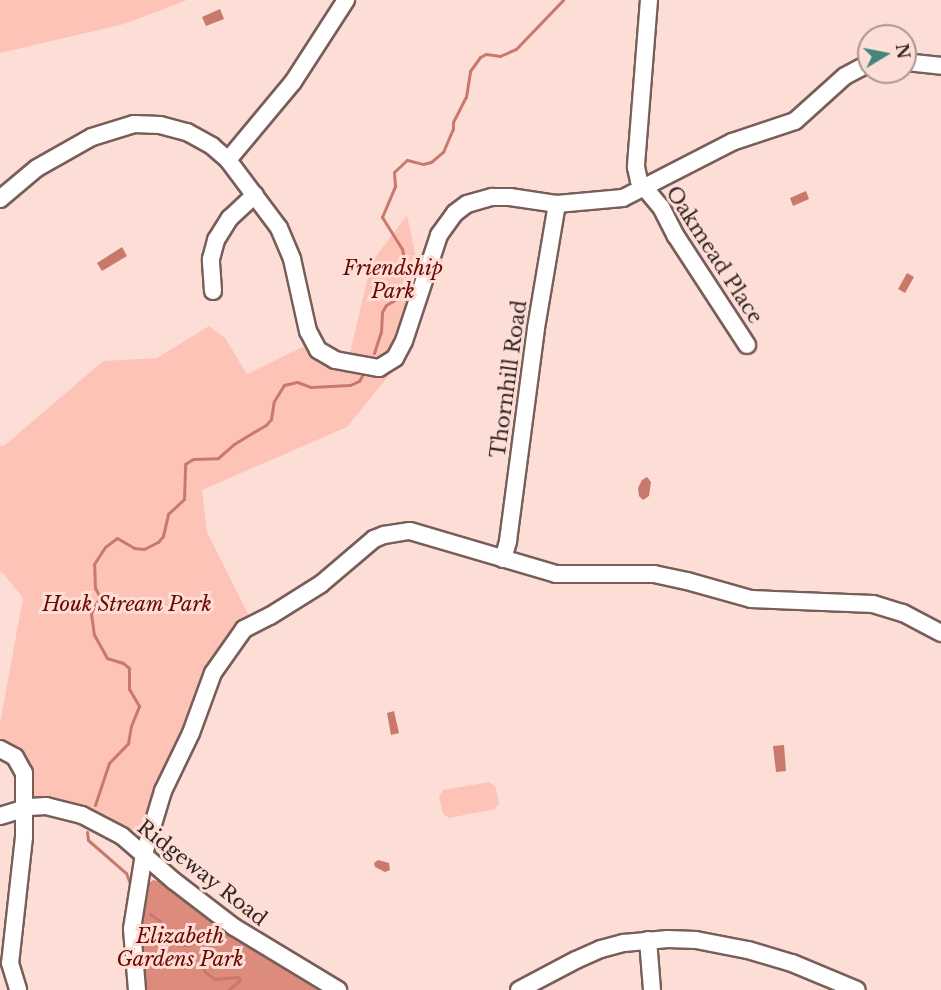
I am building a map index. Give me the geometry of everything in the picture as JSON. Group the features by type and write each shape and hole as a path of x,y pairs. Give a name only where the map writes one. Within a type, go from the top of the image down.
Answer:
{"street":[{"path":"228,160 293,82 346,0"},
{"path":"644,189 636,167 649,0"},
{"path":"917,63 941,66"},
{"path":"0,199 37,168 92,136 134,124 160,125 187,132 212,146 228,160 286,240 308,331 315,346 324,356 334,360 368,368 384,366 395,358 416,308 439,235 455,213 467,204 492,197 510,196 557,204 616,200 644,189 732,142 795,121 845,76 857,70"},
{"name":"Oakmead Place","path":"644,189 661,207 676,236 747,345"},
{"path":"213,291 211,259 216,240 230,218 255,195"},
{"name":"Thornhill Road","path":"503,559 508,541 536,330 557,204"},
{"path":"137,990 132,929 144,854 164,791 191,733 205,692 221,658 244,629 321,584 367,543 384,535 403,531 417,532 556,574 654,574 690,581 751,599 873,604 903,613 941,633"},
{"path":"0,748 15,757 21,765 24,808 21,872 10,963 18,990"},
{"name":"Ridgeway Road","path":"0,816 24,808 46,806 82,815 122,836 174,881 234,927 338,990"},
{"path":"519,990 576,960 601,950 648,940 696,939 748,950 792,963 857,990"},
{"path":"648,940 652,990"}],"green space":[{"path":"0,0 187,0 124,24 0,53"},
{"name":"Friendship Park","path":"407,215 420,276 400,334 392,350 380,360 349,358 371,263"},
{"name":"Houk Stream Park","path":"209,326 225,338 247,374 305,346 311,353 389,371 395,368 347,427 202,490 207,532 251,620 237,630 143,830 135,832 74,804 34,797 0,743 0,723 23,598 0,572 0,446 5,445 103,361 157,358"},
{"path":"489,782 495,786 499,803 495,809 449,818 443,814 439,797 443,790"},
{"name":"Elizabeth Gardens Park","path":"153,880 163,882 249,947 323,990 141,990 135,936 146,885"}],"shaded area":[{"path":"220,9 224,19 206,26 202,17"},
{"path":"806,191 809,199 793,206 790,198"},
{"path":"122,247 127,256 102,271 97,263"},
{"path":"907,273 914,277 905,293 898,289"},
{"path":"647,477 651,482 649,496 643,500 639,496 638,488 642,480"},
{"path":"394,711 399,733 391,735 387,713"},
{"path":"784,745 786,771 776,772 773,746"},
{"path":"378,860 389,863 390,870 385,872 375,867 374,863"}],"waterway":[{"path":"374,353 381,332 382,312 386,305 400,297 407,283 402,249 382,217 395,186 394,172 407,160 423,164 431,162 443,152 453,129 453,122 466,97 470,71 480,57 486,54 500,56 516,49 563,0"},
{"path":"95,805 109,763 128,743 131,726 139,706 129,689 129,668 123,663 107,658 94,635 91,613 100,597 95,588 94,564 105,547 117,538 134,548 144,549 158,542 163,536 168,514 184,499 185,464 193,459 218,458 234,444 266,425 271,419 274,401 284,385 297,382 311,387 350,385 359,381 363,374"},
{"path":"87,832 88,840 126,873 131,886"},
{"path":"150,914 160,921 164,940 170,944 189,945 197,942 209,944 211,951 203,967 205,972 215,979 238,977 240,980 228,990"}]}
